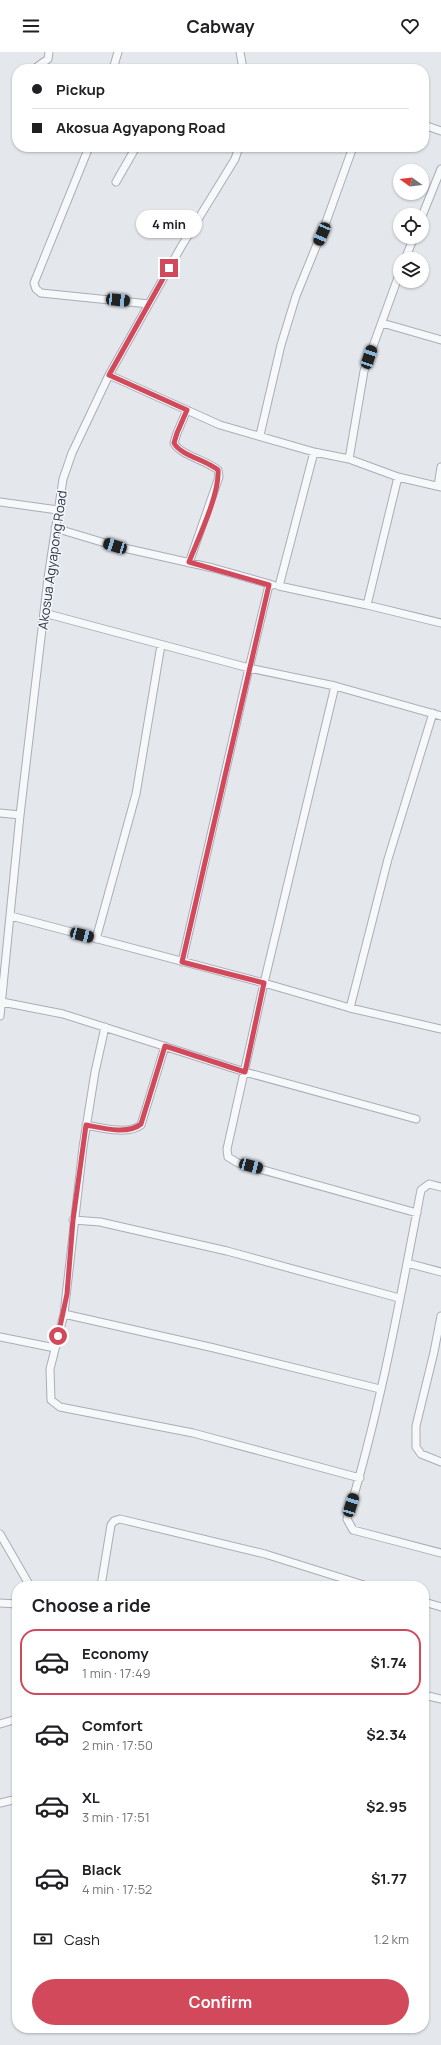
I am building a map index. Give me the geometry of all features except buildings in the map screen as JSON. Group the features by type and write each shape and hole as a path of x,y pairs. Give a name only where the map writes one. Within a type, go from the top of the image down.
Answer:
{"street":[{"path":"41,64 48,59 50,52"},
{"path":"114,64 118,52"},
{"path":"240,52 244,64"},
{"path":"429,127 441,131"},
{"path":"87,152 34,283 35,286 42,293 149,304"},
{"path":"116,182 133,152"},
{"name":"Akosua Agyapong Road","path":"0,1016 20,815 44,613 55,528 64,479 72,452 109,375 181,247 238,152"},
{"path":"260,436 281,345 296,296 326,222 351,152"},
{"path":"425,208 441,169"},
{"path":"349,459 364,371 394,288"},
{"path":"382,323 441,340"},
{"path":"109,375 220,425 314,452 349,459 398,477 440,487 441,467"},
{"path":"187,410 174,443 177,448 209,463 218,470 219,477 189,562"},
{"path":"279,586 314,452"},
{"path":"367,605 398,477"},
{"path":"0,502 58,510"},
{"path":"55,528 115,546 189,562 269,585 367,605 441,624"},
{"path":"182,962 269,585"},
{"path":"44,613 249,668 336,686 441,716"},
{"path":"96,939 136,794 161,645"},
{"path":"336,686 264,983 227,1149 228,1157 238,1163 417,1213"},
{"path":"350,1008 388,859 433,713"},
{"path":"0,813 20,815"},
{"path":"11,916 264,983 350,1008 441,1029"},
{"path":"2,1002 64,1014 245,1072 416,1119"},
{"path":"105,1027 86,1125 73,1220 64,1314 50,1369 51,1400 60,1407 193,1433 360,1478"},
{"path":"86,1125 106,1129 136,1129 141,1124 165,1046"},
{"path":"441,1187 429,1184 421,1190 399,1298 393,1337 360,1478 347,1519 353,1530 441,1553"},
{"path":"73,1220 100,1222 227,1251 399,1298"},
{"path":"407,1263 441,1272"},
{"path":"64,1314 214,1348 380,1389"},
{"path":"441,1316 416,1426 416,1447 421,1454 441,1462"},
{"path":"0,1337 55,1348"},
{"path":"102,1581 111,1525 114,1521 120,1519 265,1554 351,1581"},
{"path":"0,1534 27,1581"},
{"path":"0,1603 12,1604"},
{"path":"429,1603 441,1607"},
{"path":"429,1696 441,1699"},
{"path":"0,1724 12,1721"},
{"path":"0,1803 12,1800"}],"route":[{"path":"58,1336 64,1314 67,1294 73,1220 86,1125 106,1129 136,1129 141,1124 165,1046 245,1072 264,983 182,962 269,585 189,562 214,493 219,477 218,470 209,463 177,448 174,443 187,410 109,375 169,268"}]}
